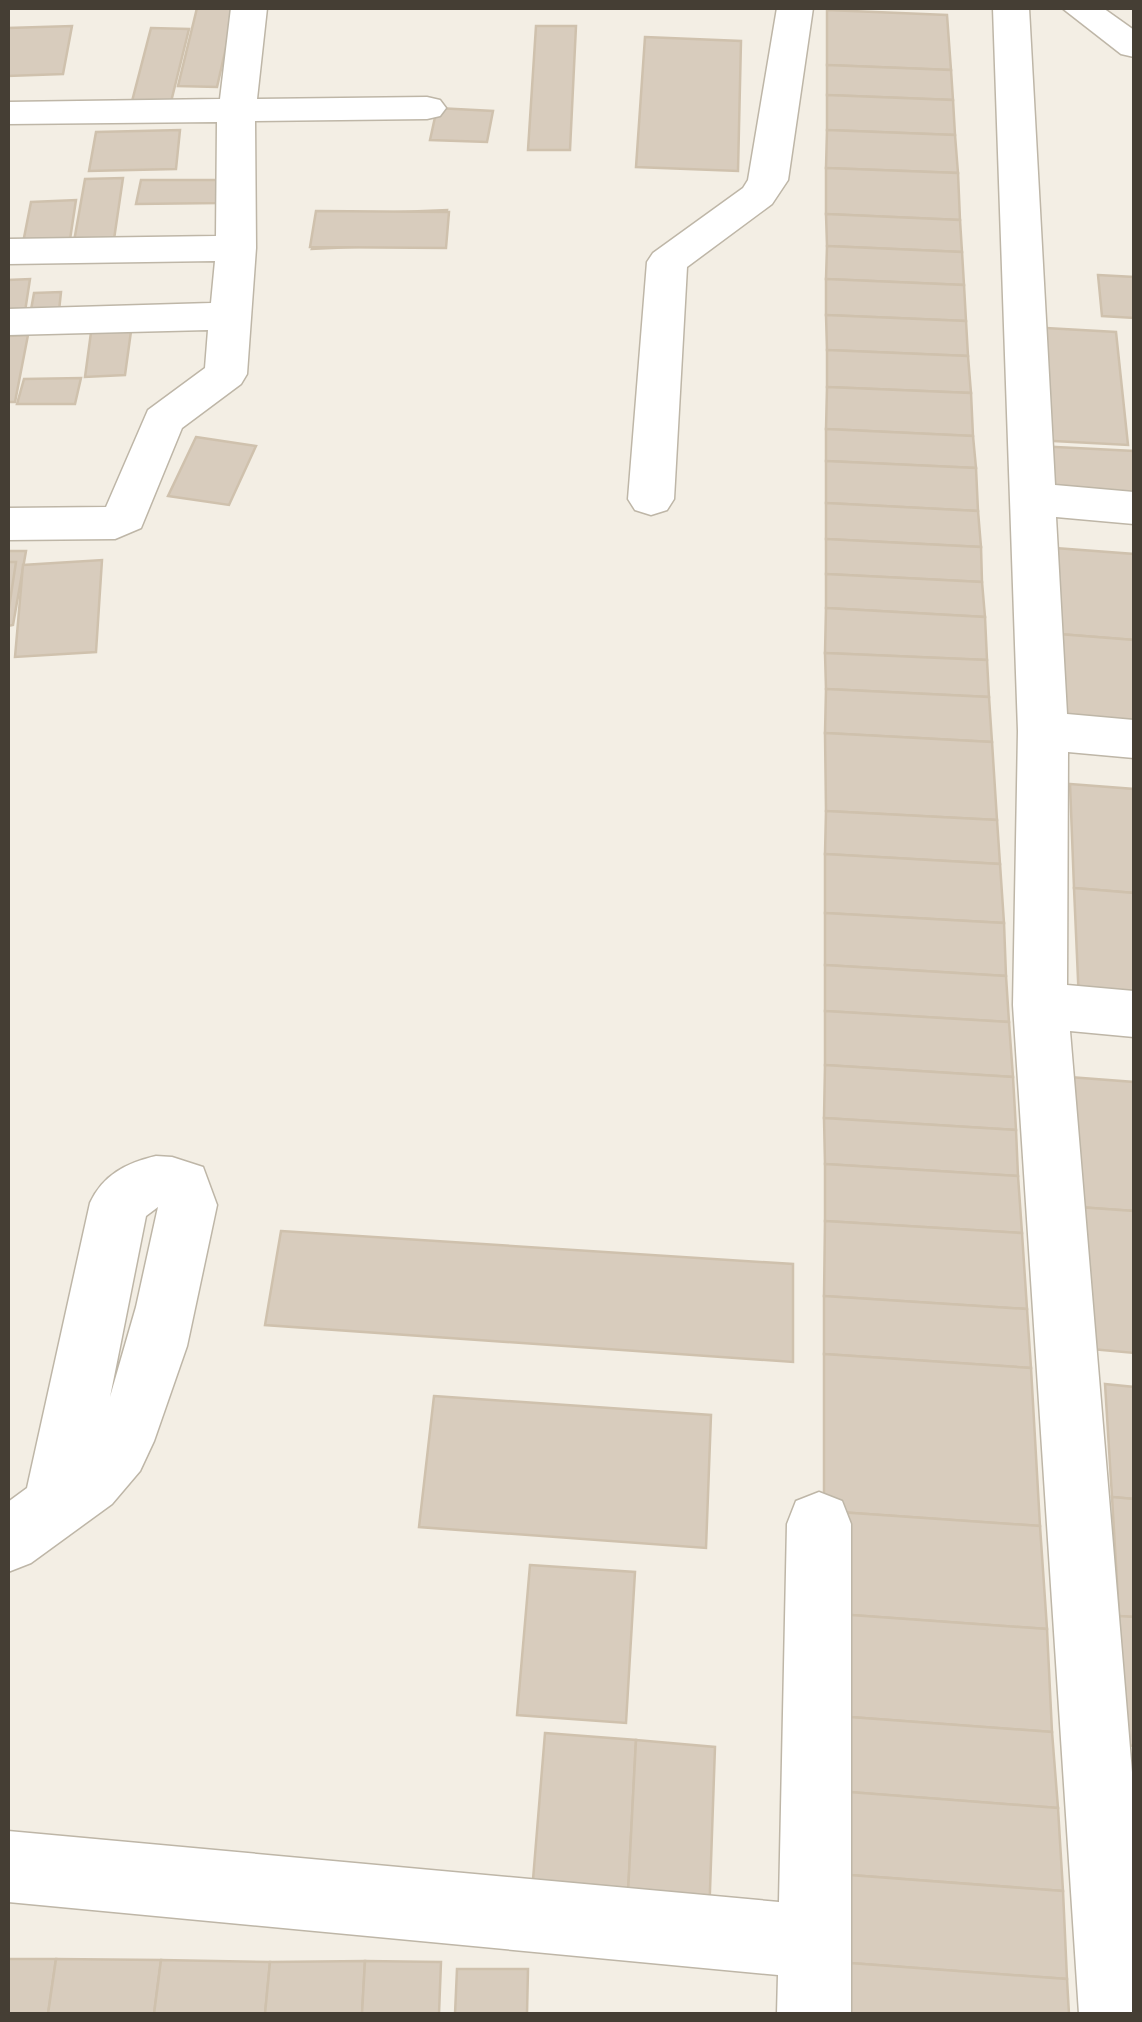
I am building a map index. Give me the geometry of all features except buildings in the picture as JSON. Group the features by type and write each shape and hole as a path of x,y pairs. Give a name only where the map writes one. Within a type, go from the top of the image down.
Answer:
{"street":[{"path":"8,524 116,523 125,517 164,420 226,374 236,248 234,138 249,8"},
{"path":"651,499 666,262 758,196 768,180 795,8"},
{"path":"1011,8 1044,731 1040,1005 1116,2014"},
{"path":"1080,8 1134,46"},
{"path":"8,113 427,108"},
{"path":"8,250 236,248"},
{"path":"8,322 230,316"},
{"path":"1033,499 1134,508"},
{"path":"1044,731 1134,739"},
{"path":"1040,1005 1134,1014"},
{"path":"814,2014 819,1524"},
{"path":"8,1867 816,1942"}]}
